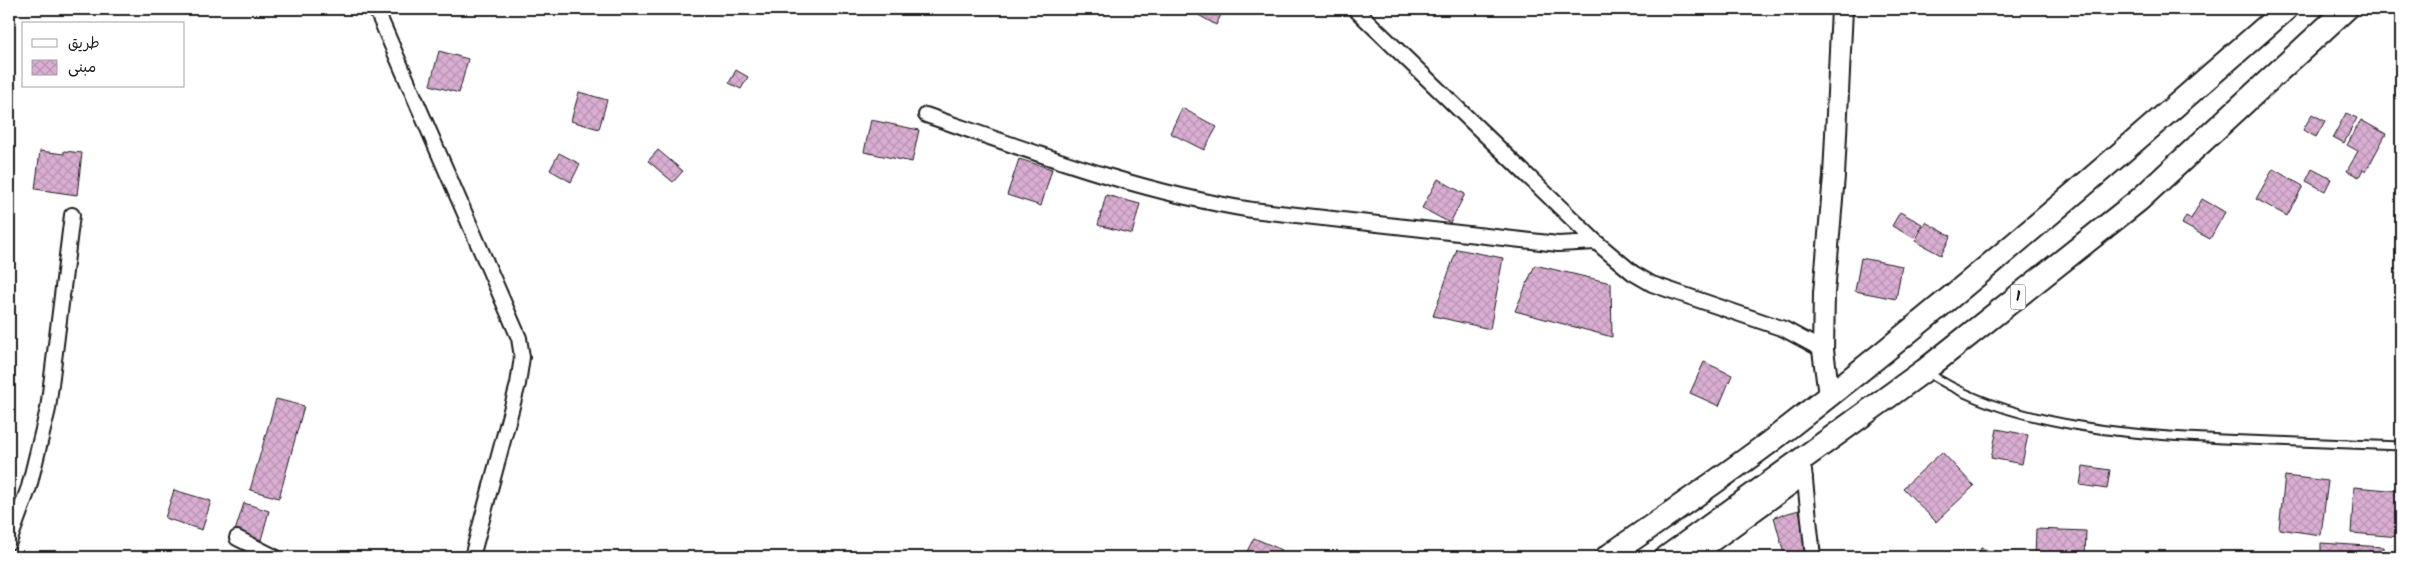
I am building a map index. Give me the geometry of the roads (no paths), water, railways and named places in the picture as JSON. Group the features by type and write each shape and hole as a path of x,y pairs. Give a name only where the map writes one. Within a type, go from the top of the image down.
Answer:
{"main road":[{"path":"1607,557 1776,437 1829,395 2103,170 2286,9"},
{"name":"1","path":"1667,557 1804,468 2139,200 2346,9"}],"street":[{"path":"376,9 518,338 522,357 518,384 472,557"},
{"path":"1355,9 1596,242 1633,273 1652,284 1784,330 1823,350"},
{"path":"1829,395 1823,350 1842,9"},
{"path":"926,116 1096,174 1203,202 1252,210 1558,244 1596,242"},
{"path":"9,542 29,486 48,409 72,216"},
{"path":"1695,557 1804,468"},
{"path":"1804,468 1813,557"},
{"path":"237,538 275,557"}],"lane":[{"path":"1925,370 1950,387 1991,404 2071,425 2160,436 2401,446"}]}
